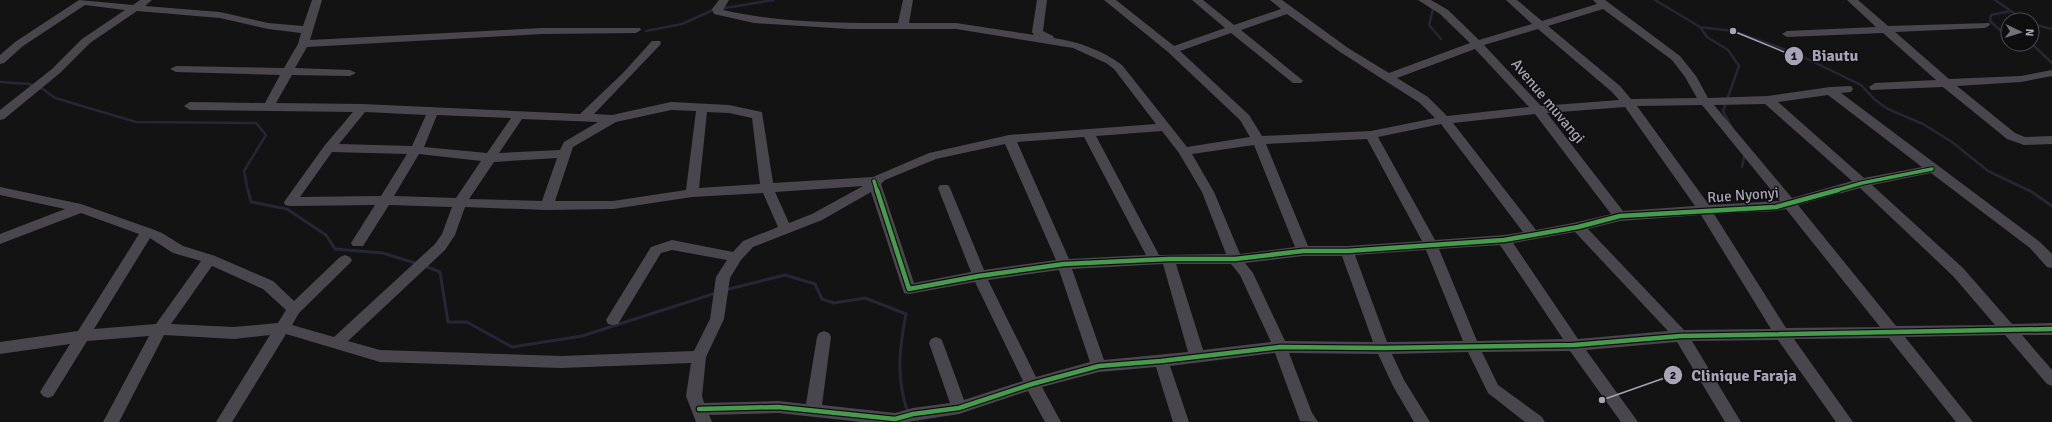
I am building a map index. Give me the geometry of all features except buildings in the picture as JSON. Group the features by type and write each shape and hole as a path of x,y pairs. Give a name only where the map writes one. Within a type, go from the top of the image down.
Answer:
{"street":[{"path":"0,116 56,71 86,42 147,0"},
{"path":"268,108 303,44 317,0"},
{"path":"724,0 717,10 718,12 754,20 903,28 956,26 1057,40"},
{"path":"903,28 908,0"},
{"path":"1042,0 1037,32 1040,35 1076,45 1110,61 1118,67 1184,151 1208,192 1235,260 1246,273 1280,347 1305,416 1310,422"},
{"path":"1109,0 1172,50 1245,118 1258,140 1303,251"},
{"path":"1197,0 1297,81"},
{"path":"1275,0 1344,50 1424,100 1444,120 1533,235"},
{"name":"Avenue muvangi","path":"1423,0 1444,12 1477,44 1538,110 1620,216"},
{"path":"1511,0 1616,89 1628,103 1705,210 1782,334 1845,422"},
{"path":"1852,0 1886,28 1947,84 2011,136 2024,141 2052,140"},
{"path":"0,61 19,44 85,1 134,8 220,15 268,26 308,30"},
{"path":"1389,77 1477,44 1542,25 1601,2 1676,58 1690,76 1704,100 1745,152 1790,203 1965,422"},
{"path":"1172,50 1288,10"},
{"path":"1787,34 1886,28 1985,25"},
{"path":"303,44 542,31 636,30"},
{"path":"584,117 627,75 656,43"},
{"path":"176,68 350,73"},
{"path":"1875,87 1947,84 2021,78 2052,73"},
{"path":"1184,151 1258,140 1371,135 1444,120 1538,110 1628,103 1704,100 1726,102 1768,100 1847,88"},
{"path":"1830,91 2035,245 2052,263"},
{"path":"1768,100 1862,183 1958,272 2052,380"},
{"path":"190,106 362,108 612,119 671,106 729,109 758,115 767,188 784,229"},
{"path":"362,108 329,148 290,202 384,200 547,206 612,205 692,193 874,181 933,156 1009,139 1165,127"},
{"path":"692,193 702,108"},
{"path":"358,243 416,150 433,111"},
{"path":"337,343 440,247 448,235 460,202 519,115"},
{"path":"547,206 568,145 612,119"},
{"path":"1088,133 1162,260 1197,356"},
{"path":"1371,135 1431,245 1472,346 1493,389 1537,422"},
{"path":"1009,139 1064,264 1099,366"},
{"path":"329,148 416,150 491,158 565,154"},
{"name":"Rue Nyonyi","path":"874,181 909,289 979,276 1064,264 1162,260 1235,260 1303,251 1347,251 1504,240 1578,227 1620,216 1776,207 1862,183 1932,169"},
{"path":"874,181 865,191 848,202 817,217 748,244 736,257 722,277 717,319 699,357 694,396 702,415 778,407 895,419 958,408 1032,384 1099,366 1161,361 1280,347 1383,348 1574,345 1681,336 2010,332 2052,329"},
{"path":"944,188 979,276 1032,384 1053,422"},
{"path":"0,191 81,208 157,236 178,250 210,259 268,285 294,309"},
{"path":"0,239 81,208"},
{"path":"1578,227 1681,336 1733,422"},
{"path":"48,392 147,232"},
{"path":"1504,240 1574,345 1630,422"},
{"path":"613,320 656,250 672,245 736,257"},
{"path":"1347,251 1383,348 1410,405 1422,422"},
{"path":"110,422 160,329 210,259"},
{"path":"224,422 294,309 345,260"},
{"path":"1,349 84,336 160,329 234,333 283,328 380,356 561,362 699,357"},
{"path":"813,410 824,337"},
{"path":"936,343 958,408"},
{"path":"1161,361 1182,422"}],"waterway":[{"path":"646,31 682,24 713,10 773,0"},
{"path":"1429,0 1433,9 1429,25 1441,39"},
{"path":"1655,0 1700,27"},
{"path":"1995,0 2011,11"},
{"path":"2006,12 2011,11"},
{"path":"2000,13 1991,15 1990,21 2000,30"},
{"path":"2040,26 2052,29"},
{"path":"1700,27 1733,31 1797,54 1861,85 1875,100 1888,109 1923,124 1952,142 1988,171 2030,191"},
{"path":"1700,27 1707,37 1728,50 1739,66 1723,111 1732,128"},
{"path":"2040,52 2052,63"},
{"path":"0,82 29,84 43,89 55,98 136,122 256,123 266,135 244,171 248,191"},
{"path":"1742,167 1745,153"},
{"path":"248,190 251,202 287,209 326,235 335,249 383,253 418,264"},
{"path":"2029,190 2052,206"},
{"path":"425,266 440,272 448,322 467,322 512,347 582,336 716,293"},
{"path":"725,290 785,275 815,284 822,299 834,303 865,298 906,314 900,352 900,376 908,413"}],"cycle path":[{"path":"874,181 909,289 979,276 1064,264 1168,259 1235,259 1303,251 1347,251 1504,240 1578,227 1620,216 1776,207 1862,183 1932,169"},
{"path":"699,409 778,407 895,419 913,414 959,408 1032,384 1099,366 1161,361 1280,347 1383,348 1574,345 1681,336 2052,329"}],"place":[{"name":"Biautu","path":"1733,31"},
{"name":"Clinique Faraja","path":"1602,400"}]}
